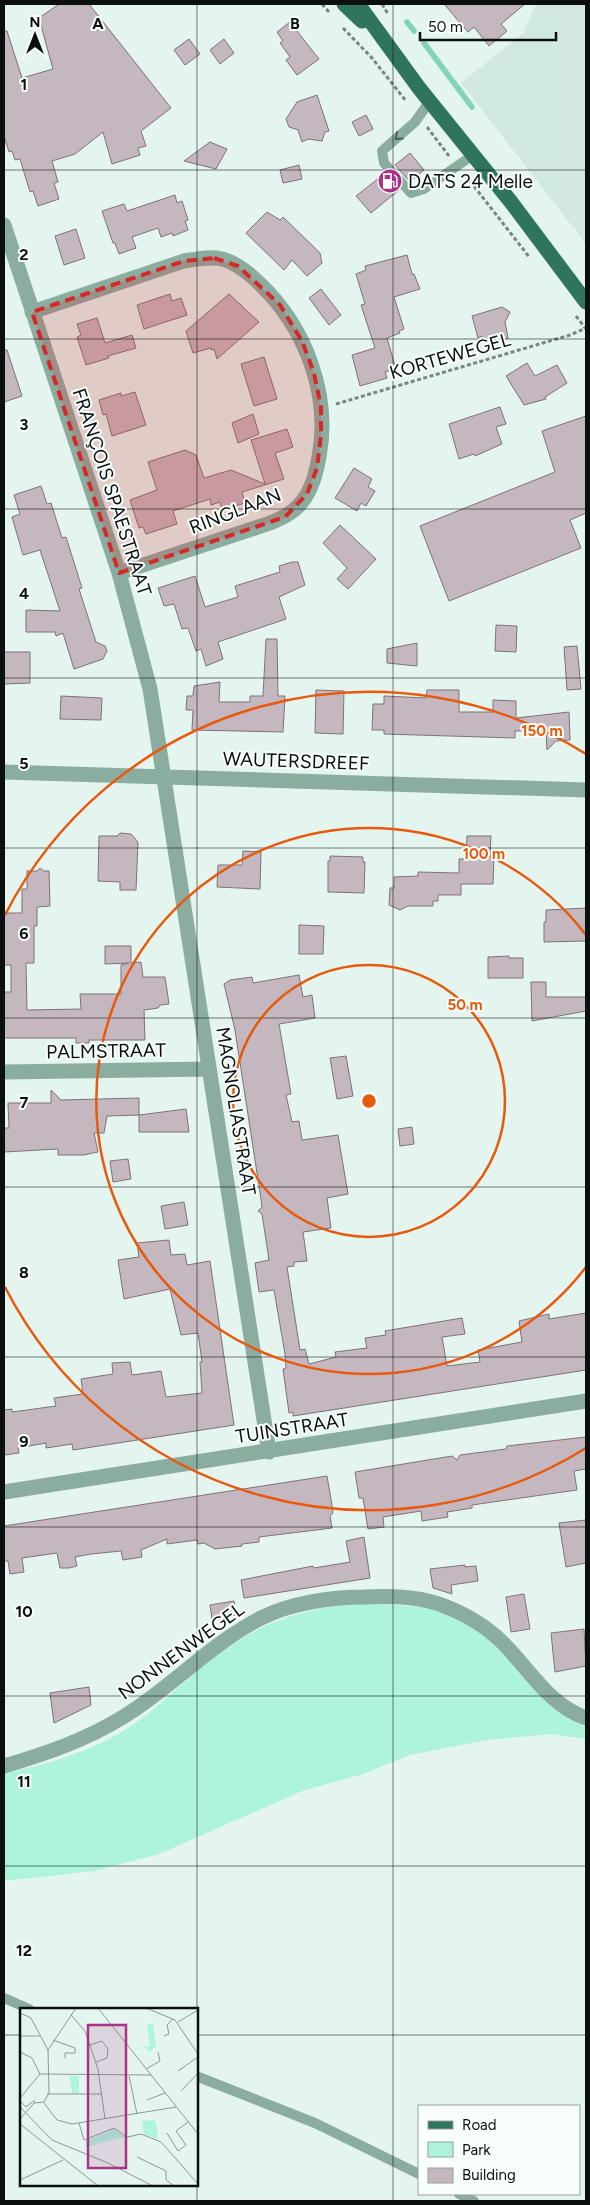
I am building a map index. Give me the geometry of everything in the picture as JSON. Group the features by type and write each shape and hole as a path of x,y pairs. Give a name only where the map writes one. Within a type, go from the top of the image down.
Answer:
{"main road":[{"path":"344,4 388,47"},
{"path":"358,4 388,47 586,302"}],"street":[{"name":"FRANÇOIS SPAESTRAAT","path":"4,226 119,573 150,689 163,777"},
{"name":"RINGLAAN","path":"32,312 184,261 201,258 224,260 238,266 251,275 280,305 302,341 314,373 321,407 321,436 317,468 308,494 297,508 285,517 270,523 119,573"},
{"name":"WAUTERSDREEF","path":"4,772 586,790"},
{"name":"MAGNOLIASTRAAT","path":"163,777 269,1452"},
{"name":"PALMSTRAAT","path":"4,1072 209,1069"},
{"name":"TUINSTRAAT","path":"4,1492 586,1401"},
{"name":"NONNENWEGEL","path":"4,1766 43,1754 95,1733 122,1718 146,1702 224,1641 262,1618 312,1601 350,1597 398,1596 419,1599 440,1604 474,1619 503,1643 554,1701 586,1718"}],"lane":[{"path":"430,101 418,117 382,151 384,163 411,193 424,189 473,155"},
{"path":"4,1998 27,2008"},
{"path":"198,2077 315,2123 418,2174"},
{"path":"461,2195 474,2201"}],"path":[{"path":"372,58 532,260"},
{"path":"574,313 586,328"},
{"name":"KORTEWEGEL","path":"321,407 570,336 586,328"}],"highlighted area":[{"path":"214,258 238,266 280,305 302,341 314,373 321,407 321,436 317,468 307,494 285,517 119,573 32,312 184,261"}],"shaded area":[{"path":"536,4 586,4 586,244 461,83 523,33"}],"green space":[{"path":"364,1603 423,1607 459,1618 493,1641 548,1704 558,1712 586,1727 586,1739 550,1734 487,1740 410,1755 363,1774 302,1791 159,1854 94,1871 4,1881 4,1774 68,1756 114,1736 155,1708 207,1663 235,1643 266,1626 313,1610"}],"building":[{"path":"59,4 89,4 171,108 141,131 146,146 138,148 140,155 112,164 103,132 75,154 52,161 58,182 54,183 59,199 38,206 33,191 30,192 20,159 15,160 12,151 9,152 4,136 4,31 7,31 22,78 53,69 39,18"},
{"path":"444,4 525,4 501,24 507,31 489,46 474,27 468,32"},
{"path":"290,22 319,59 297,75 286,60 290,57 280,43 283,41 277,32"},
{"path":"189,39 200,54 185,65 174,50"},
{"path":"224,39 234,53 220,64 210,50"},
{"path":"317,95 329,131 325,132 322,141 308,139 302,142 298,130 289,127 286,119 297,102"},
{"path":"366,115 373,129 359,136 352,122"},
{"path":"210,142 227,149 216,169 184,161"},
{"path":"410,153 424,170 410,182 395,165"},
{"path":"299,165 302,179 283,183 280,170"},
{"path":"384,174 399,190 371,213 356,196"},
{"path":"175,195 177,203 182,201 188,220 185,221 188,230 173,236 172,233 161,237 158,228 132,237 136,248 119,254 115,243 113,243 102,211 124,204 127,211"},
{"path":"267,212 280,220 283,217 320,253 322,263 307,276 292,260 284,270 246,233"},
{"path":"76,229 85,258 64,265 55,236"},
{"path":"407,255 412,274 414,274 420,289 394,297 404,329 399,331 400,333 387,338 396,369 385,372 387,378 360,386 352,355 375,348 361,305 365,304 356,274 366,270 365,266"},
{"path":"321,289 341,315 329,325 309,298"},
{"path":"170,294 172,301 181,298 187,315 144,329 137,305"},
{"path":"229,294 259,322 217,359 214,349 211,350 211,348 193,353 186,331"},
{"path":"502,307 510,312 505,322 508,338 487,346 481,336 478,338 472,316"},
{"path":"97,318 105,343 132,335 136,348 86,365 77,337 81,335 77,324"},
{"path":"4,350 7,350 22,396 4,402"},
{"path":"264,357 277,399 254,406 241,364"},
{"path":"527,363 535,376 557,365 567,383 545,397 546,399 524,405 506,376"},
{"path":"135,392 146,425 112,436 106,414 103,415 99,400 121,393 121,396"},
{"path":"500,407 506,424 496,427 502,444 475,456 474,454 459,459 449,424"},
{"path":"253,414 259,434 238,443 232,423"},
{"path":"586,416 586,513 570,520 581,548 449,601 420,526 555,472 542,431"},
{"path":"287,429 293,447 275,453 284,479 242,492 245,503 222,510 220,502 211,505 210,499 173,511 177,524 146,534 143,527 139,528 130,500 157,490 148,462 185,450 196,455 204,478 231,470 265,484 251,440"},
{"path":"354,468 372,479 368,487 375,491 366,506 361,503 357,511 335,498"},
{"path":"41,486 47,504 51,503 62,538 66,537 82,588 79,589 96,642 105,646 107,651 103,659 74,669 63,633 56,636 55,632 26,632 26,610 60,611 40,550 23,555 12,517 20,514 14,495"},
{"path":"340,525 376,559 348,589 337,579 347,568 323,543"},
{"path":"298,562 305,585 279,597 286,619 218,642 223,659 206,666 201,649 196,651 188,628 182,629 174,604 164,606 158,588 195,576 205,607 238,597 235,586 280,572 279,566"},
{"path":"496,625 517,626 516,652 495,651"},
{"path":"266,639 277,639 278,696 285,696 283,732 192,730 193,710 186,710 187,696 193,696 194,686 220,682 219,702 250,702 250,696 263,696"},
{"path":"417,643 417,666 387,663 387,649"},
{"path":"577,646 581,689 567,690 564,647"},
{"path":"4,652 30,652 30,683 4,684"},
{"path":"316,690 344,691 343,734 315,733"},
{"path":"427,690 459,690 459,712 493,712 493,700 516,701 516,718 569,712 570,740 556,741 547,750 546,730 515,731 515,738 384,734 384,730 372,730 373,704 384,704 384,696 426,698"},
{"path":"61,696 102,698 101,720 60,719"},
{"path":"120,833 131,834 138,842 136,890 120,890 120,882 98,881 99,836 117,836"},
{"path":"467,836 491,836 490,856 494,856 493,884 461,884 461,895 438,895 438,901 433,901 433,906 408,906 400,910 389,905 390,888 394,888 394,877 418,876 418,872 459,873 459,859 466,859"},
{"path":"243,851 261,852 260,889 217,887 218,865 242,865"},
{"path":"330,856 363,857 363,862 365,862 364,893 328,892 328,861 330,861"},
{"path":"40,868 44,871 49,871 50,906 37,907 37,926 34,926 34,963 26,963 27,1010 81,1009 80,994 121,994 121,965 129,963 105,964 105,946 131,946 131,963 141,962 143,977 165,977 167,990 169,1004 144,1010 145,1040 89,1040 89,1043 76,1043 76,1038 4,1038 4,992 11,992 11,965 4,965 4,913 22,913 22,889 27,889 27,871 37,871"},
{"path":"586,908 586,941 544,942 546,910"},
{"path":"299,925 324,926 323,954 299,954"},
{"path":"509,956 509,958 523,958 523,978 488,978 488,957"},
{"path":"299,975 303,997 312,995 315,1018 279,1024 291,1094 286,1095 292,1122 299,1121 302,1140 338,1135 348,1194 327,1198 331,1228 303,1232 307,1261 294,1262 294,1266 287,1267 300,1350 305,1349 309,1364 336,1357 335,1352 367,1348 365,1338 386,1335 385,1331 462,1318 465,1334 442,1337 447,1366 480,1362 478,1350 522,1342 519,1321 549,1314 549,1319 586,1313 586,1370 293,1416 293,1412 289,1413 283,1369 286,1368 285,1354 274,1290 259,1292 255,1263 269,1260 262,1214 258,1211 262,1207 261,1199 235,1030 224,984 230,980 252,977 253,983"},
{"path":"531,982 546,982 546,997 586,997 586,1011 532,1021"},
{"path":"346,1056 353,1096 337,1099 330,1058"},
{"path":"51,1090 61,1100 139,1098 139,1115 107,1116 104,1133 94,1133 98,1152 84,1155 58,1155 58,1149 4,1152 4,1128 9,1128 8,1103 51,1103"},
{"path":"186,1109 189,1132 139,1132 139,1115"},
{"path":"412,1127 414,1144 400,1146 398,1129"},
{"path":"128,1159 131,1179 113,1182 110,1161"},
{"path":"184,1202 188,1225 165,1229 161,1206"},
{"path":"169,1240 171,1255 185,1254 187,1265 210,1261 234,1425 73,1450 72,1444 46,1448 46,1443 18,1448 19,1453 4,1455 4,1410 12,1409 12,1412 56,1406 54,1398 83,1394 81,1379 113,1374 112,1363 130,1362 132,1375 161,1371 166,1397 202,1393 200,1362 202,1362 198,1333 181,1335 170,1289 124,1299 118,1260 139,1257 137,1243"},
{"path":"586,1437 586,1469 574,1471 577,1490 472,1505 472,1508 447,1512 448,1517 422,1521 421,1511 383,1517 384,1527 368,1529 363,1498 359,1498 355,1472 452,1456 457,1460 460,1455 506,1449 507,1446"},
{"path":"327,1476 333,1513 330,1516 332,1528 259,1537 259,1542 215,1549 204,1543 198,1544 197,1540 167,1544 167,1539 141,1550 142,1557 123,1560 121,1551 91,1554 75,1557 77,1566 69,1568 60,1568 57,1553 22,1558 24,1572 10,1574 8,1561 4,1561 4,1526"},
{"path":"586,1520 586,1563 566,1567 559,1523"},
{"path":"364,1537 370,1578 244,1598 241,1580 313,1566 314,1568 350,1562 346,1541"},
{"path":"465,1565 465,1567 476,1566 478,1581 451,1585 452,1594 433,1588 430,1569"},
{"path":"524,1594 530,1629 511,1632 506,1597"},
{"path":"234,1601 236,1615 212,1619 210,1605"},
{"path":"584,1629 586,1666 555,1672 551,1633"},
{"path":"89,1687 91,1705 54,1723 50,1693"}],"waterway":[{"path":"407,22 414,31"},
{"path":"424,43 472,107"}],"place":[{"name":"DATS 24 Melle","path":"390,181"}]}
